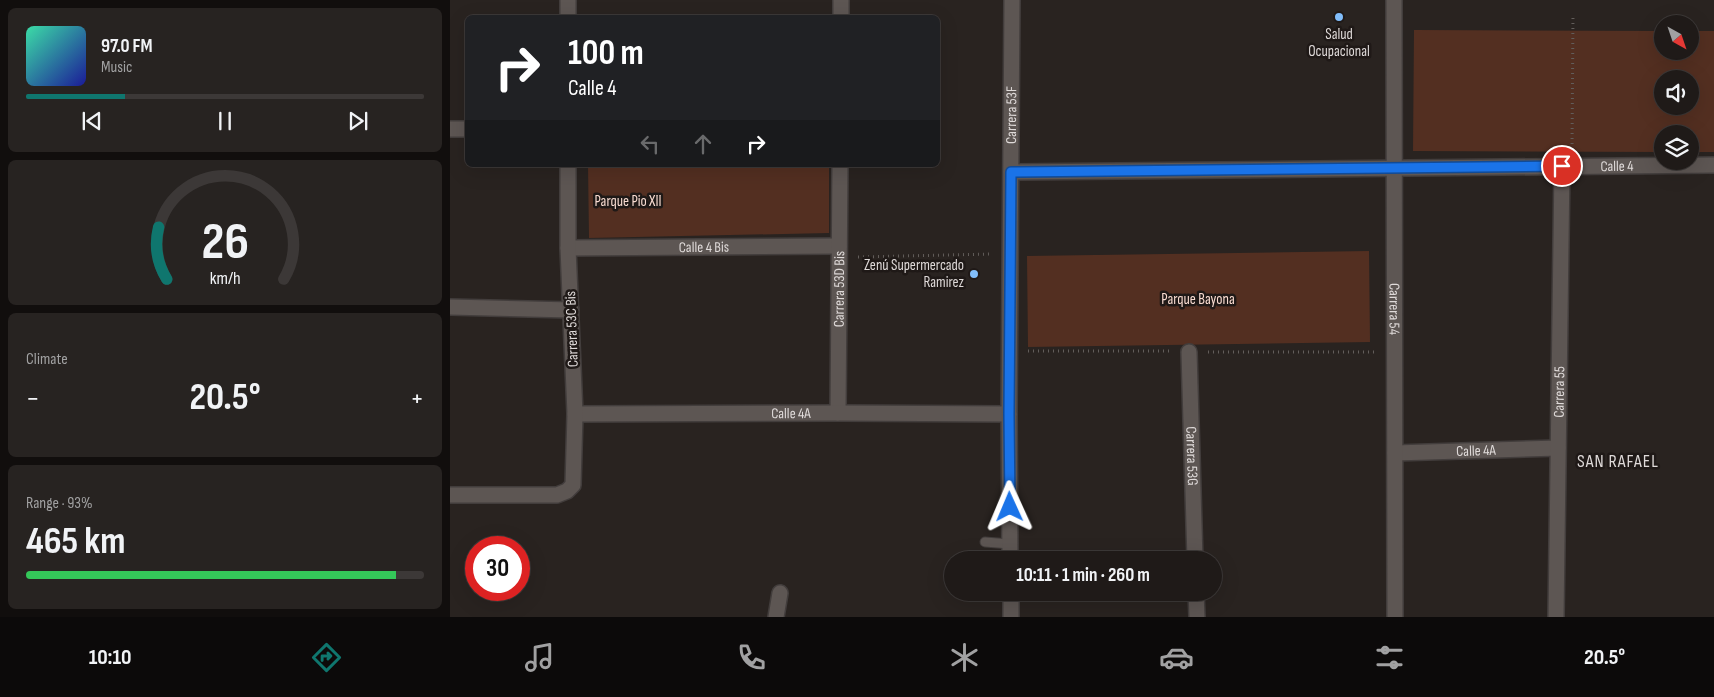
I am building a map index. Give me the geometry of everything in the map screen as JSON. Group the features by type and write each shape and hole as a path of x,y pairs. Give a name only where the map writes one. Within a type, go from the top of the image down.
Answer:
{"street":[{"path":"568,0 568,15"},
{"path":"841,0 841,15"},
{"name":"Carrera 53F","path":"1010,551 1012,0"},
{"name":"Carrera 54","path":"1394,0 1395,617"},
{"path":"450,129 465,129"},
{"name":"Calle 4","path":"1011,172 1714,165"},
{"name":"Carrera 55","path":"1556,617 1558,448 1567,166"},
{"name":"Carrera 53C Bis","path":"450,495 557,495 567,491 573,484 575,414 568,248 568,167"},
{"name":"Carrera 53D Bis","path":"838,413 840,167"},
{"name":"Calle 4 Bis","path":"568,248 839,252"},
{"path":"450,307 571,310"},
{"name":"Carrera 53G","path":"1189,352 1195,551"},
{"name":"Calle 4A","path":"575,414 1009,414"},
{"name":"Calle 4A","path":"1395,453 1558,448"},
{"path":"776,617 780,593"},
{"path":"1011,601 1011,617"},
{"path":"1196,601 1197,617"}],"lane":[{"path":"985,542 1010,544"}],"path":[{"path":"1567,166 1573,14"},
{"path":"839,252 1010,254"}],"green space":[{"path":"1414,30 1654,31 1654,60 1699,60 1699,31 1714,31 1714,152 1699,152 1699,125 1654,125 1654,152 1413,151"},
{"name":"Parque Pio XII","path":"588,167 829,167 829,233 589,238"},
{"name":"Parque Bayona","path":"1369,251 1370,342 1028,347 1027,256"}],"place":[{"name":"Salud Ocupacional","path":"1339,17"},
{"name":"Zenú Supermercado Ramirez","path":"974,274"}],"district":[{"name":"SAN RAFAEL","path":"1618,461"}],"route":[{"path":"1010,507 1011,172 1562,166"}]}
